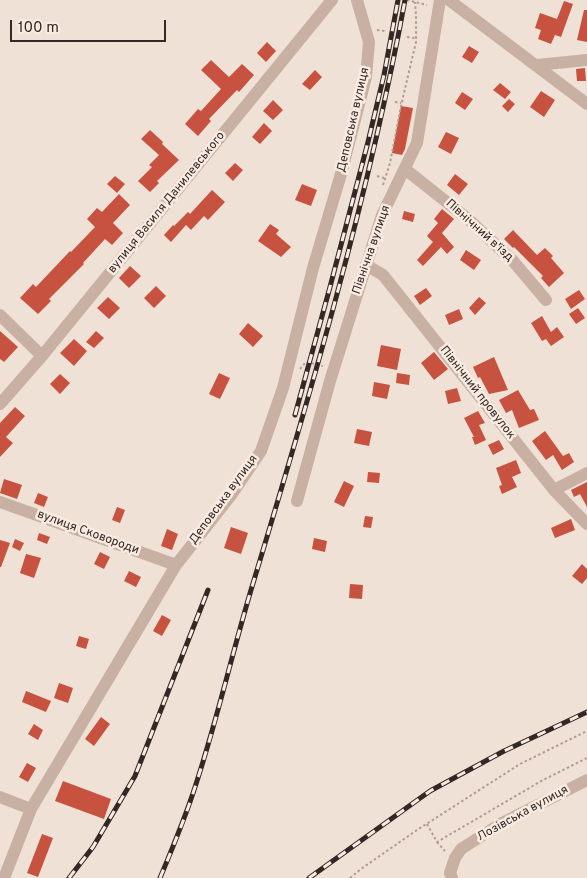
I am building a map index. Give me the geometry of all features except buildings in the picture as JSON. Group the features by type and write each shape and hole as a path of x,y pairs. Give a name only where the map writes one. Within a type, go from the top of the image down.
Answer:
{"street":[{"name":"вулиця Василя Данилевського","path":"0,404 42,356 332,0"},
{"name":"Деповська вулиця","path":"4,878 31,810 176,565 232,494 260,451 284,384 313,268 341,174 366,77 369,42 357,0"},
{"name":"Північна вулиця","path":"297,501 339,352 382,215 417,143 440,0"},
{"path":"449,0 587,104"},
{"path":"537,66 587,60"},
{"name":"Північний в'їзд","path":"404,169 468,219 513,261 546,300"},
{"name":"Північний провулок","path":"366,265 383,275 554,490 587,524"},
{"path":"0,315 42,356"},
{"path":"554,490 587,473"},
{"name":"вулиця Сковороди","path":"0,502 176,565"},
{"name":"Лозівська вулиця","path":"452,878 450,873 455,858 461,849 502,823 587,780"},
{"path":"0,798 31,810"}],"path":[{"path":"382,190 390,163 416,38 416,16 413,2"},
{"path":"408,37 416,38"},
{"path":"395,102 401,103"},
{"path":"377,176 385,178"},
{"path":"284,384 306,362 323,366 329,356 339,352"},
{"path":"350,878 426,824 520,764 587,731"},
{"path":"426,824 437,842 543,780 587,758"}],"railway":[{"path":"295,415 368,142 384,75 398,0"},
{"path":"160,878 184,820 204,760 244,614 316,370 374,149 405,0"},
{"path":"69,878 93,847 135,776 208,590"},
{"path":"309,878 430,791 504,751 587,712"}]}
